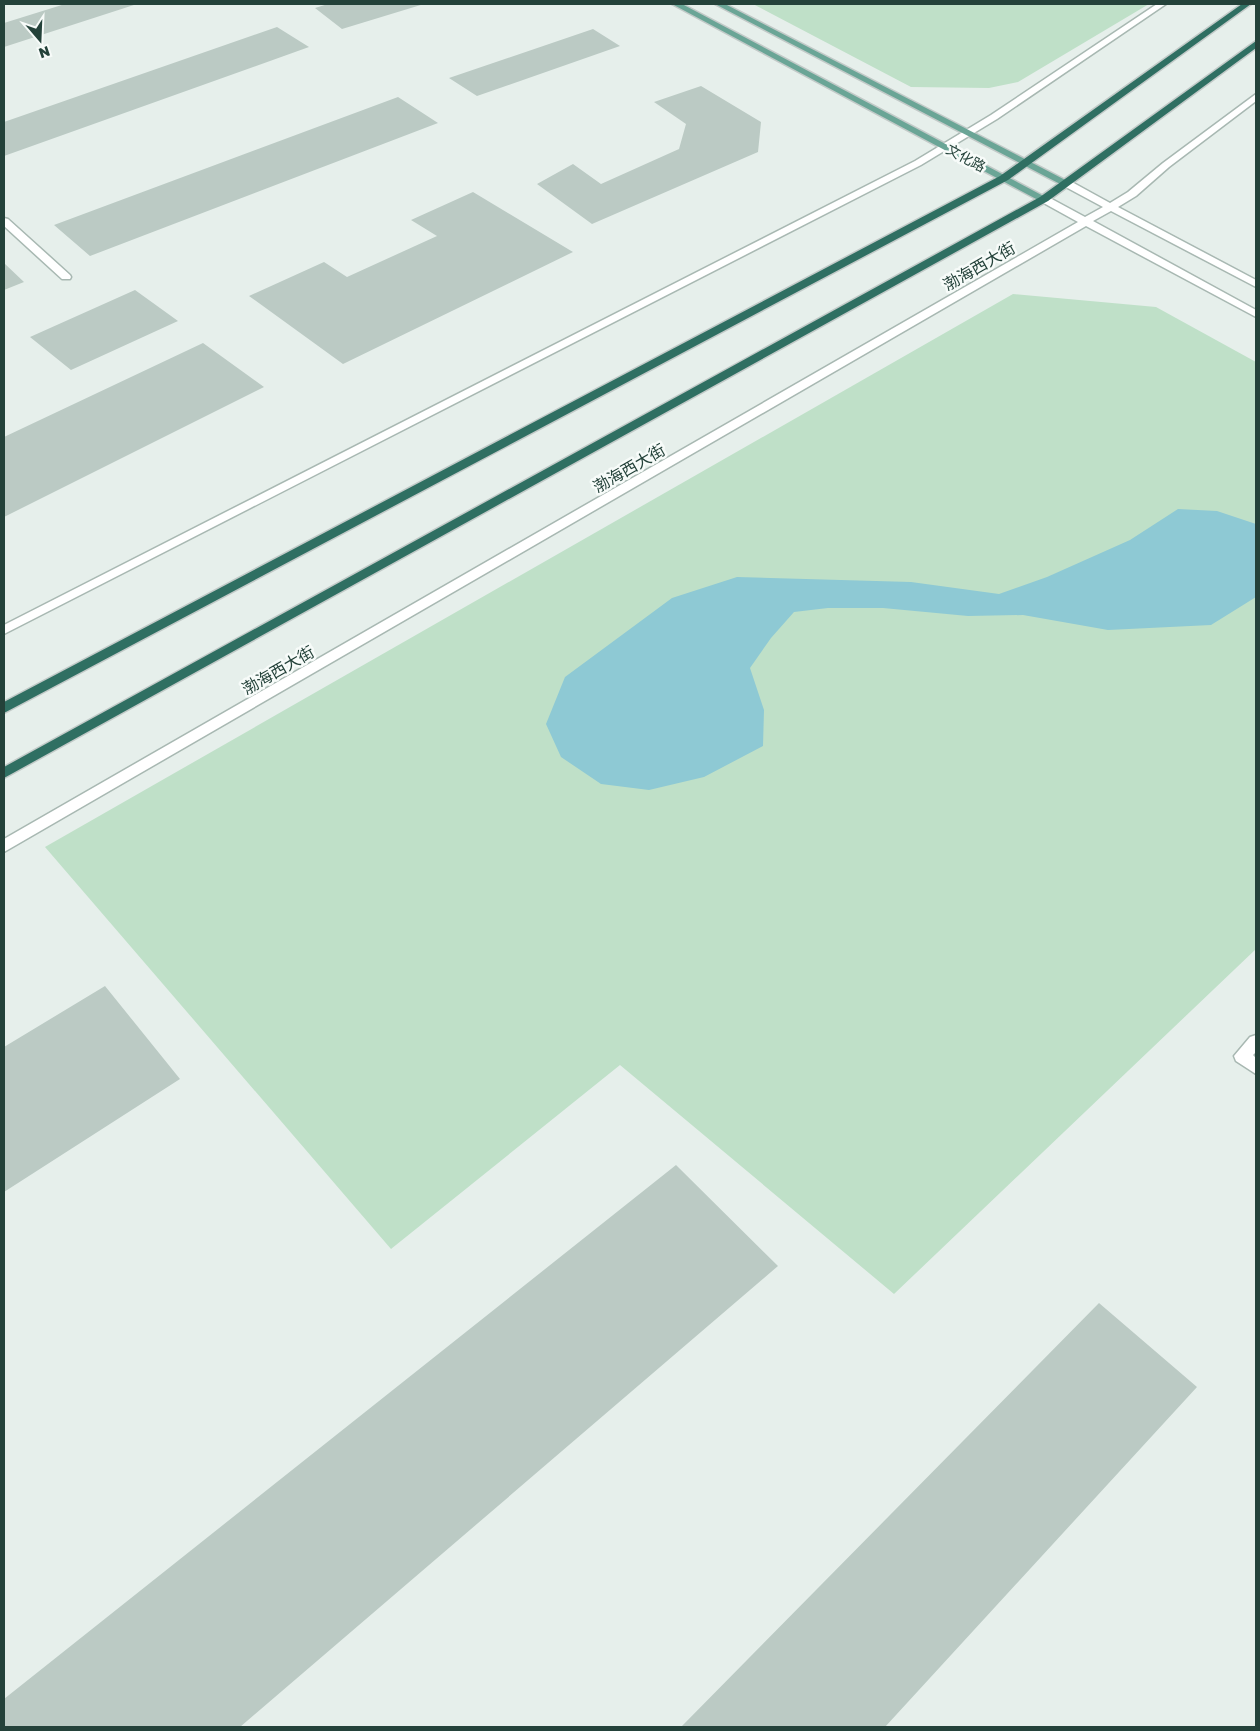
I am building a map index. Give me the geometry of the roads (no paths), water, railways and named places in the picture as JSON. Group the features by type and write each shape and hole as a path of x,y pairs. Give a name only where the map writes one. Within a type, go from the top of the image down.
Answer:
{"highway":[{"path":"4,708 1004,178 1247,4"},
{"name":"渤海西大街","path":"4,773 1044,199 1256,44"}],"main road":[{"name":"文化路","path":"676,4 1044,199"},
{"name":"文化路","path":"719,4 1066,183"}],"street":[{"path":"4,630 883,181 945,147 1162,4"},
{"name":"渤海西大街","path":"4,846 1004,270 1132,194 1166,165 1256,97"},
{"name":"文化路","path":"1066,183 1256,284"},
{"name":"文化路","path":"1044,199 1256,314"},
{"path":"4,221 66,277"},
{"path":"1256,1042 1242,1056 1256,1067"}],"water":[{"path":"1178,509 1217,511 1256,524 1256,597 1211,625 1108,630 1023,615 968,616 883,608 828,608 794,612 771,638 750,668 764,710 763,746 704,777 649,790 601,784 561,757 546,724 565,677 672,598 737,577 911,582 999,594 1047,577 1130,540"}]}
